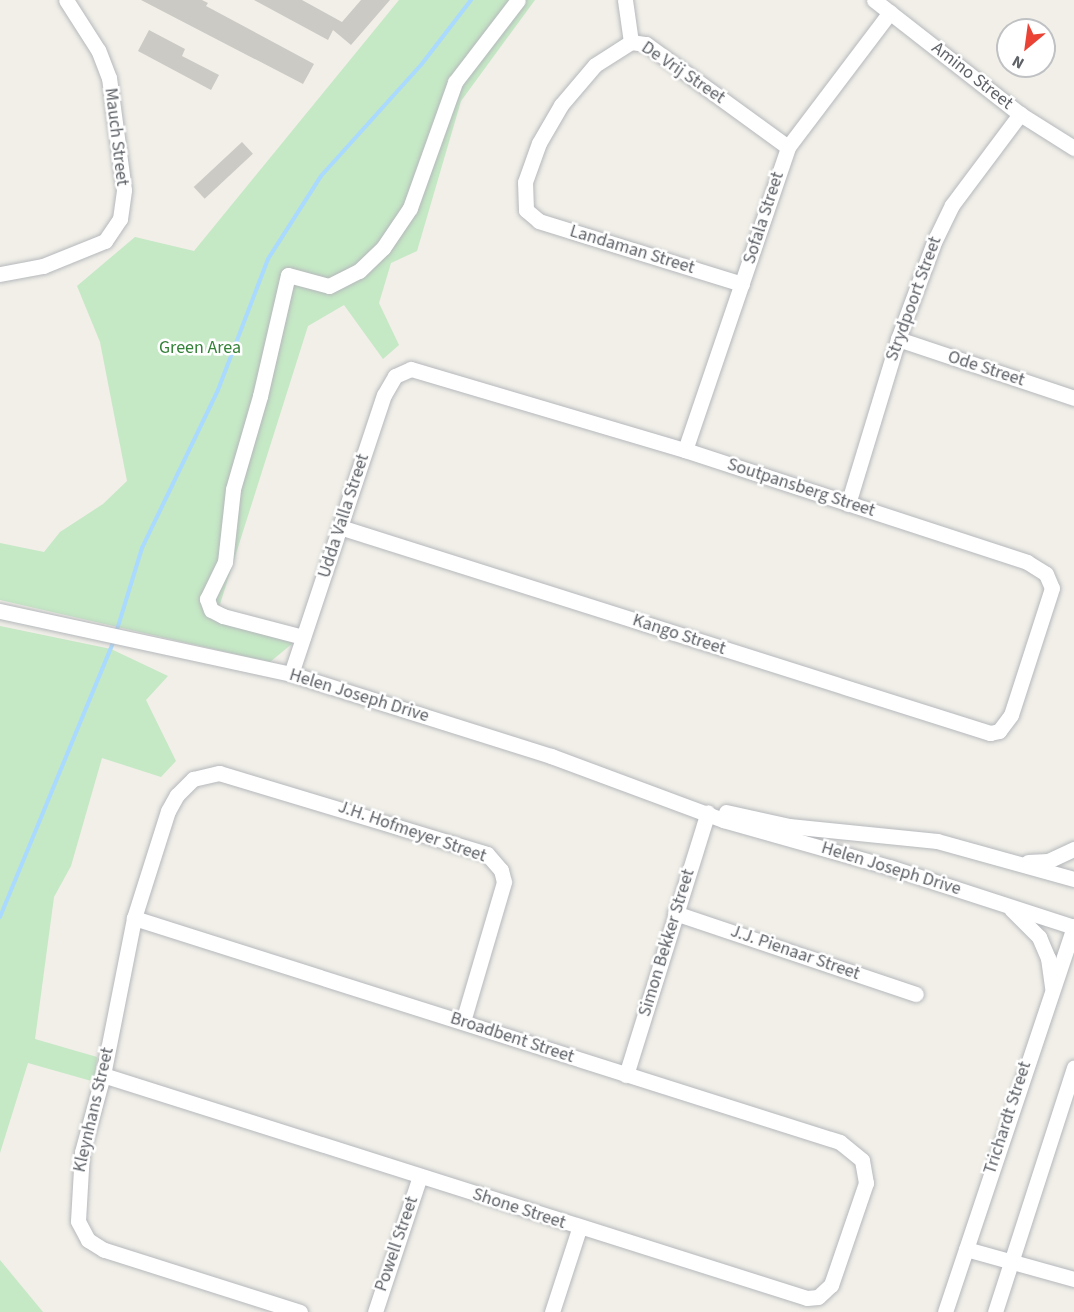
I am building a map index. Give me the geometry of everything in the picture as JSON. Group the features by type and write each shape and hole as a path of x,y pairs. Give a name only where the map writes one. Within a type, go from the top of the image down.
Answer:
{"street":[{"name":"Mauch Street","path":"0,274 43,266 105,241 120,219 124,190 109,78 98,50 66,0"},
{"path":"303,638 223,616 212,610 207,599 225,562 233,489 260,396 288,275 329,286 359,271 383,248 410,208 455,82 518,0"},
{"path":"625,0 631,42"},
{"name":"Amino Street","path":"874,0 1020,114 1074,148"},
{"name":"Sofala Street","path":"685,450 788,147 890,12"},
{"name":"De Vrij Street","path":"526,210 525,182 549,123 595,65 631,42 646,44 788,147"},
{"name":"Strydpoort Street","path":"848,504 897,339 934,242 952,205 1020,114"},
{"name":"Landaman Street","path":"526,210 550,224 742,284"},
{"name":"Ode Street","path":"897,339 1074,398"},
{"name":"Udda Valla Street","path":"291,674 384,395 395,376 411,369"},
{"name":"Soutpansberg Street","path":"411,369 685,450 1027,562 1050,579 1050,599 1011,714"},
{"name":"Kango Street","path":"340,527 981,732 999,731 1011,714"},
{"name":"Helen Joseph Drive","path":"0,610 291,674 551,756 708,812 723,820 1005,904 1074,927"},
{"name":"J.H. Hofmeyer Street","path":"201,774 219,773 268,785 476,850 495,860 504,882 463,1021"},
{"name":"Kleynhans Street","path":"201,774 186,785 168,811 134,918 103,1075 78,1174 78,1221 88,1240 104,1250 300,1312"},
{"name":"Helen Joseph Drive","path":"708,812 721,811 789,826 914,837 1074,879"},
{"name":"Simon Bekker Street","path":"626,1075 708,812"},
{"path":"1016,862 1048,861 1074,849"},
{"path":"1005,904 1039,937 1048,958 1052,991"},
{"name":"J.J. Pienaar Street","path":"675,913 916,993"},
{"name":"Broadbent Street","path":"134,918 840,1142 862,1160 866,1184"},
{"name":"Trichardt Street","path":"945,1312 1074,927"},
{"path":"995,1312 1074,1067"},
{"name":"Shone Street","path":"103,1075 579,1228 807,1298 818,1297 831,1285 866,1184"},
{"name":"Powell Street","path":"375,1312 420,1176"},
{"path":"552,1312 579,1228"},
{"path":"966,1249 1074,1279"}],"green space":[{"name":"Green Area","path":"399,0 535,0 461,101 417,251 391,263 379,303 399,345 383,359 344,305 308,326 215,620 293,643 270,662 0,600 0,543 44,552 60,532 103,504 127,481 100,342 77,286 135,237 194,251"},
{"path":"0,626 111,649 168,676 146,700 176,761 161,777 102,758 71,866 54,897 35,1039 97,1057 95,1082 28,1063 0,1153"},
{"path":"0,1260 43,1312 0,1312"}],"building":[{"path":"141,0 202,0 208,3 206,6 314,64 303,84"},
{"path":"254,0 302,0 342,22 361,0 390,0 351,45 333,30 328,40"},
{"path":"149,30 185,49 182,56 219,75 211,90 138,51"},
{"path":"242,142 253,154 205,199 194,187"}],"waterway":[{"path":"116,633 142,548 218,390 268,259 321,176 421,65 471,0"},
{"path":"0,917 114,640"}]}
